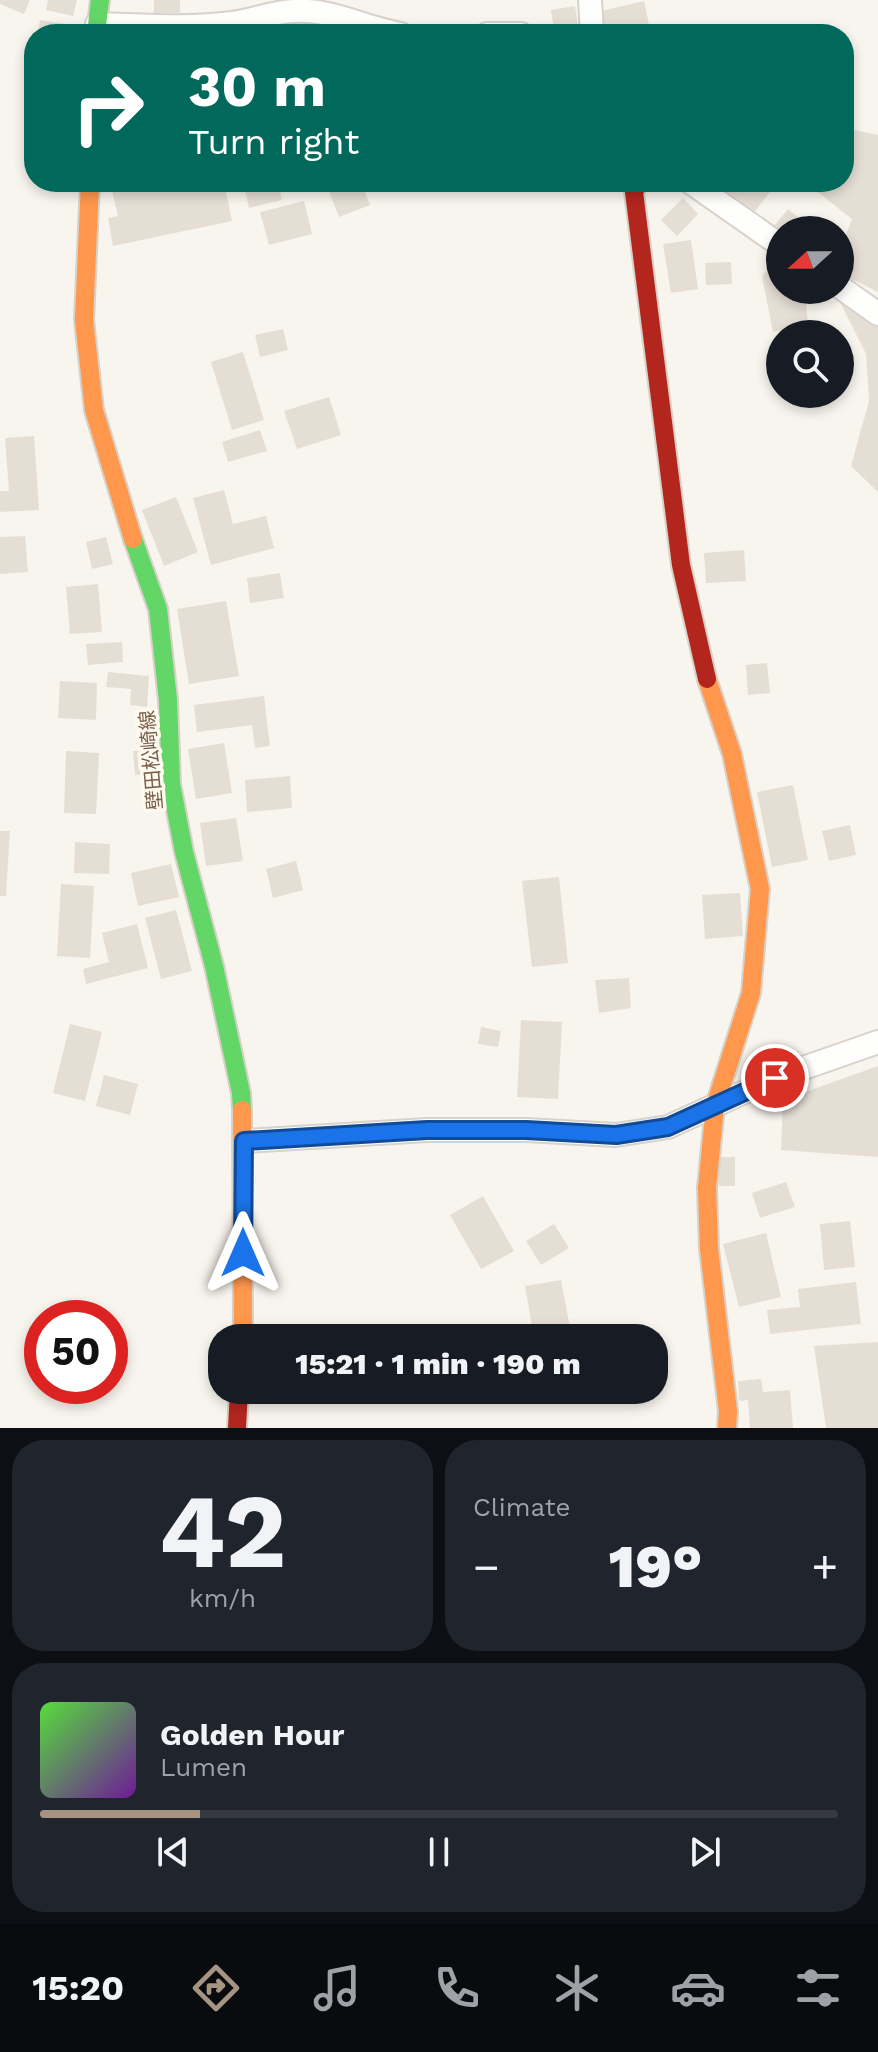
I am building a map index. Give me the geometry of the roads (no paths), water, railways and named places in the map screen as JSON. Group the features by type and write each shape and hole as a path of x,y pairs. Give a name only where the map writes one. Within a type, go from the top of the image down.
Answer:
{"street":[{"path":"97,24 100,0"},
{"path":"590,0 591,24"},
{"path":"216,24 294,11 321,13 357,24"},
{"name":"壁田松崎線","path":"90,192 84,320 94,410 119,499 158,609 168,700 171,784 241,1093 244,1141 243,1324"},
{"path":"634,192 681,565 704,670 732,754 760,889 751,993 715,1106 707,1188 709,1249 727,1399 727,1428"},
{"path":"704,192 766,235"},
{"path":"854,297 878,314"},
{"path":"244,1141 427,1130 526,1130 616,1135 668,1127 775,1078 878,1042"},
{"path":"237,1428 238,1404"}]}
